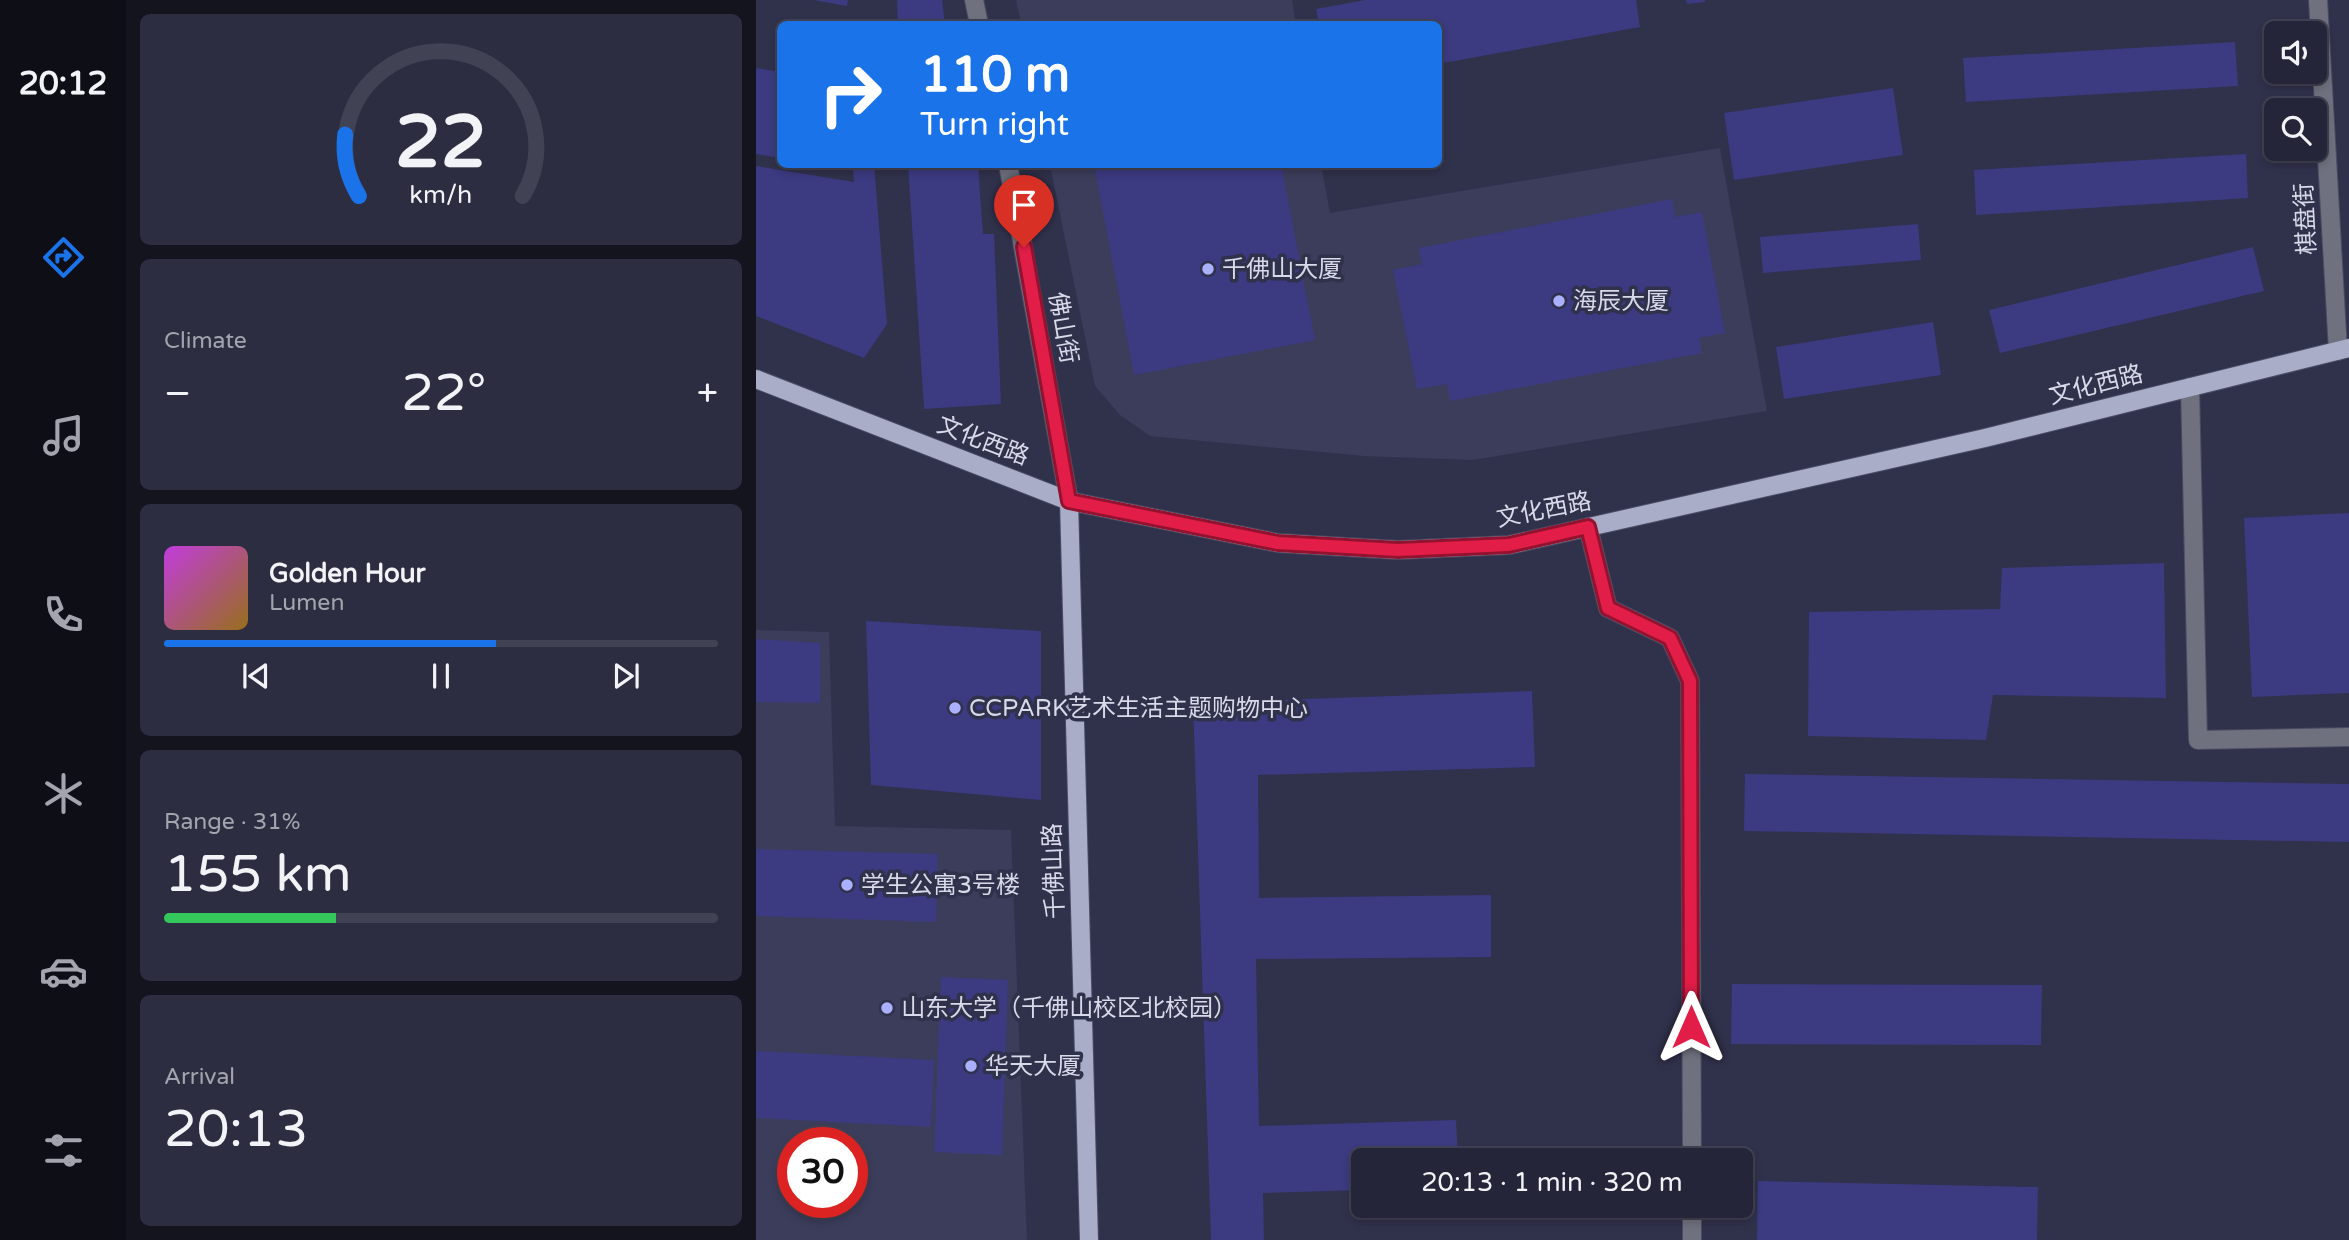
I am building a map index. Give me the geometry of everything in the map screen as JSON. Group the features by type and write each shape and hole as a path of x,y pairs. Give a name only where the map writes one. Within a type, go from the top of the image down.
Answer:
{"main road":[{"name":"文化西路","path":"756,379 1069,501 1278,543 1398,550 1509,545 1985,438 2344,350"},
{"name":"千佛山路","path":"1069,501 1089,1240"}],"street":[{"path":"974,0 978,21"},
{"name":"棋盘街","path":"2318,0 2344,350"},
{"name":"佛山街","path":"1008,168 1069,501"},
{"path":"2190,387 2198,740 2349,737"},
{"path":"1588,527 1608,608 1670,638 1690,681 1692,1148"},
{"path":"1692,1218 1692,1240"}],"shaded area":[{"path":"1016,0 1292,0 1296,21 1020,21"},
{"path":"1720,148 1767,411 1473,460 1364,456 1150,436 1120,415 1095,386 1051,168 1322,168 1330,213"},
{"name":"山东大学（千佛山校区北校园）","path":"756,630 829,632 835,826 1011,830 1027,1240 756,1240"}],"building":[{"path":"813,0 848,0 847,6"},
{"path":"897,0 942,0 945,21 898,21"},
{"path":"1365,0 1636,0 1640,27 1442,63 1442,21 1318,21 1316,9"},
{"path":"1686,0 1705,0 1705,2 1687,4"},
{"path":"2235,42 2238,86 1966,102 1963,58"},
{"path":"756,68 777,72 777,158 756,154"},
{"path":"1893,88 1903,155 1734,180 1724,113"},
{"path":"2246,154 2248,198 1976,215 1974,170"},
{"path":"756,166 854,182 853,168 874,168 887,324 864,358 756,316"},
{"path":"908,168 978,168 983,234 994,234 1001,404 924,409"},
{"name":"千佛山大厦","path":"1095,168 1282,168 1315,340 1134,375"},
{"name":"海辰大厦","path":"1672,199 1675,217 1702,212 1725,333 1699,338 1702,353 1450,401 1447,384 1417,389 1393,270 1422,264 1419,248"},
{"path":"1918,224 1921,260 1763,273 1760,237"},
{"path":"2253,247 2264,291 2000,353 1989,310"},
{"path":"1933,322 1941,375 1784,399 1776,347"},
{"path":"2349,513 2349,693 2252,697 2244,518"},
{"path":"2164,563 2166,698 1993,695 1986,740 1808,736 1809,612 2000,609 2002,568"},
{"name":"CCPARK艺术生活主题购物中心","path":"866,621 1041,631 1041,800 871,785"},
{"path":"756,639 820,643 820,703 756,702"},
{"path":"1532,691 1535,767 1258,775 1259,898 1491,895 1491,957 1256,959 1259,1126 1456,1120 1457,1148 1351,1148 1351,1190 1263,1193 1264,1240 1211,1240 1193,703"},
{"path":"1745,774 2349,784 2349,842 1744,831"},
{"name":"学生公寓3号楼","path":"756,849 938,854 936,922 756,916"},
{"name":"华天大厦","path":"941,977 1008,980 1002,1155 934,1152"},
{"path":"1732,984 2042,985 2041,1045 1731,1044"},
{"path":"756,1051 934,1060 931,1127 756,1118"},
{"path":"1758,1181 2038,1187 2037,1240 1757,1240"}],"place":[{"name":"千佛山大厦","path":"1208,269"},
{"name":"海辰大厦","path":"1559,301"},
{"name":"CCPARK艺术生活主题购物中心","path":"955,708"},
{"name":"学生公寓3号楼","path":"847,885"},
{"name":"山东大学（千佛山校区北校园）","path":"887,1008"},
{"name":"华天大厦","path":"971,1066"}],"route":[{"path":"1024,247 1069,501 1278,543 1398,550 1509,545 1588,527 1608,608 1670,638 1690,681 1691,1027"}]}
